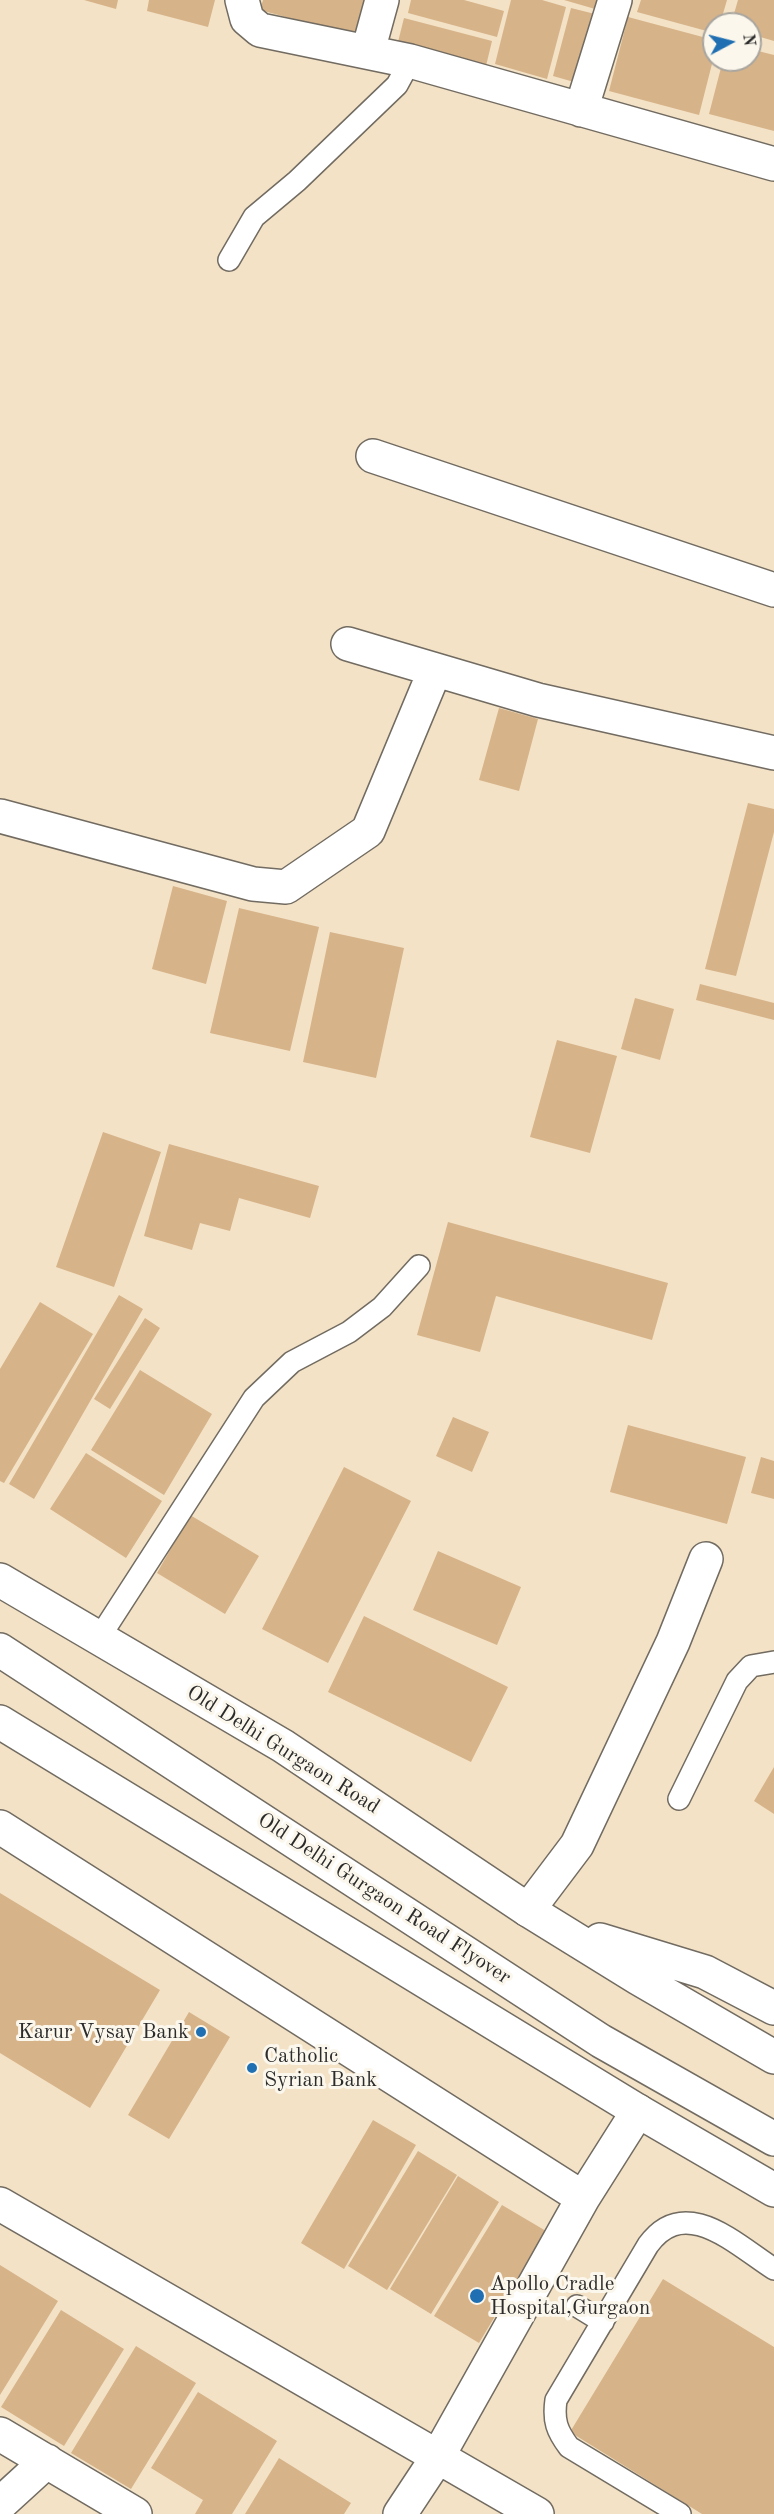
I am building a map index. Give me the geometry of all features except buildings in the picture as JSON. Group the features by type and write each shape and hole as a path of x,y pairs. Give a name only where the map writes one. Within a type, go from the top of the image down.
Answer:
{"street":[{"path":"242,0 247,19 260,30 410,61 774,164"},
{"path":"368,51 382,0"},
{"path":"581,110 615,0"},
{"path":"374,456 774,590"},
{"path":"348,644 538,700 774,753"},
{"path":"0,816 253,884 286,887 368,831 435,670"},
{"path":"528,1910 577,1845 673,1642 706,1559"},
{"name":"Old Delhi Gurgaon Road","path":"0,1580 283,1746 528,1910 561,1929"},
{"name":"Old Delhi Gurgaon Road Flyover","path":"0,1650 601,2041 774,2139"},
{"path":"0,1722 638,2110 774,2190"},
{"path":"0,1827 583,2198"},
{"path":"561,1929 638,1978 774,2057"},
{"path":"561,1929 705,1972 774,2008"},
{"path":"400,2514 437,2458 583,2198 638,2110"},
{"path":"0,2204 537,2514"},
{"path":"0,2434 135,2514"},
{"path":"0,2504 47,2461"}],"lane":[{"path":"230,260 254,217 297,181 389,93 410,61"},
{"path":"99,1638 254,1398 292,1362 348,1332 382,1307 419,1266"},
{"path":"679,1798 737,1681 752,1666 774,1662"},
{"path":"680,2514 569,2447 557,2431 554,2415 556,2400 657,2232 682,2221 708,2227 774,2268"},
{"path":"577,2306 603,2322"}],"place":[{"name":"Karur Vysay Bank","path":"201,2032"},
{"name":"Catholic Syrian Bank","path":"252,2068"},
{"name":"Apollo Cradle Hospital,Gurgaon","path":"477,2296"}]}
